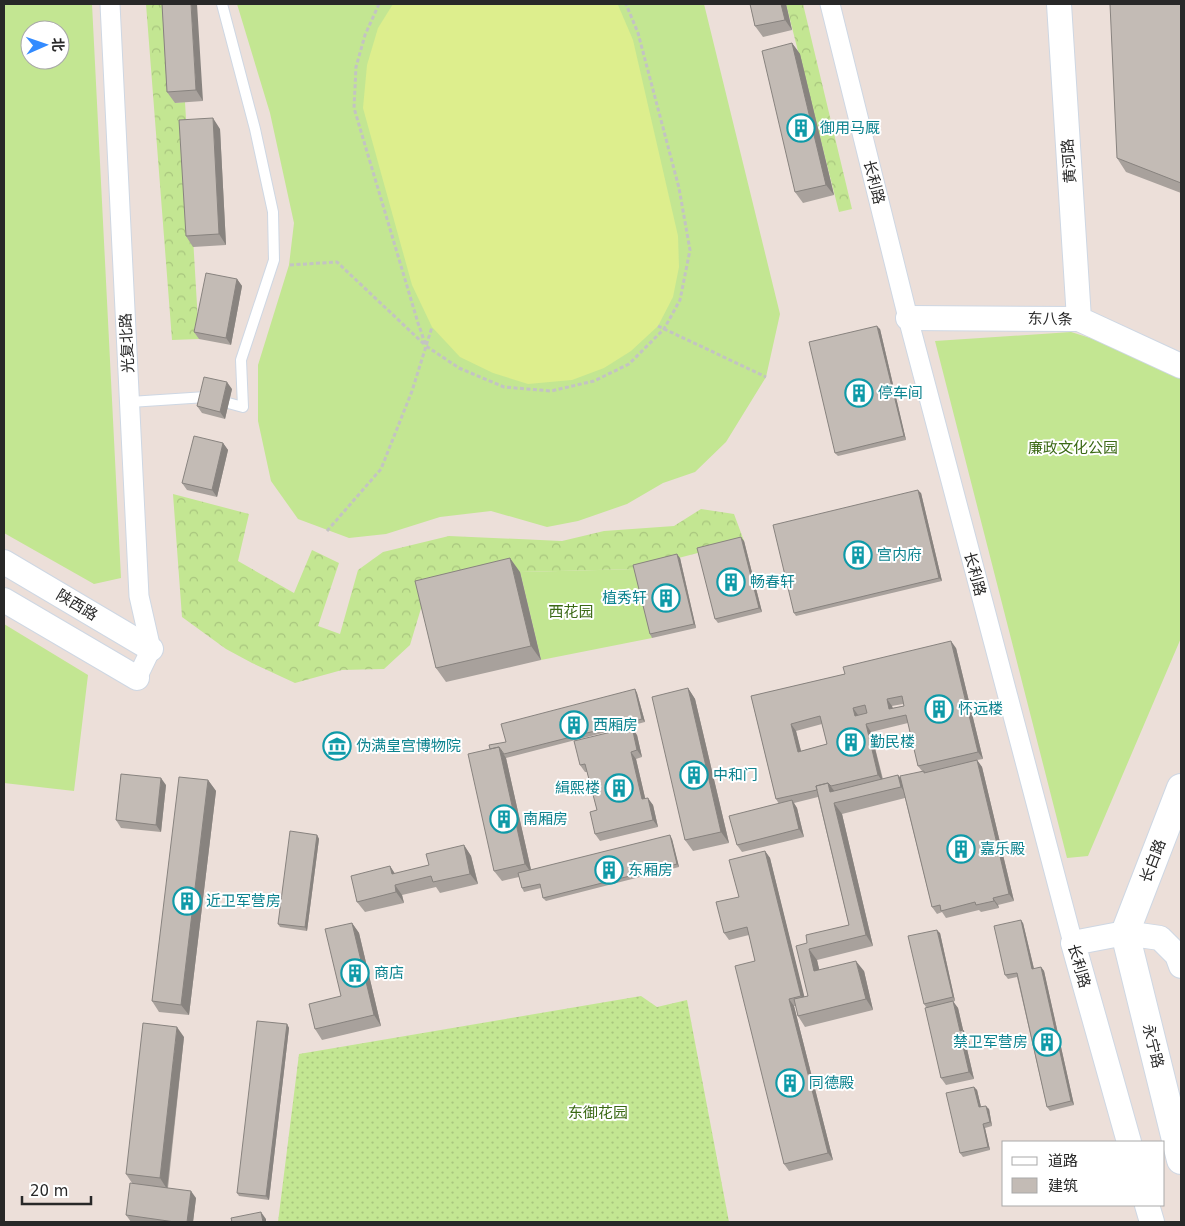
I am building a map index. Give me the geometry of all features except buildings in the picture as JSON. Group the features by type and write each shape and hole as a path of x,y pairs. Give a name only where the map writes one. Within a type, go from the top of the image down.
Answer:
{"main road":[{"name":"长白路","path":"1125,933 1181,788"},
{"name":"永宁路","path":"1125,933 1181,1160"}],"street":[{"name":"光复北路","path":"110,4 139,596 150,649"},
{"name":"长利路","path":"830,4 908,318 1072,943 1129,1141"},
{"name":"黄河路","path":"1059,4 1079,319"},
{"name":"东八条","path":"908,318 1079,319 1181,366"},
{"name":"陕西路","path":"4,562 150,649"},
{"path":"4,600 137,678 150,649"},
{"path":"1072,943 1125,933 1160,938 1177,955 1181,966"},
{"path":"1147,1206 1152,1222"}],"lane":[{"path":"130,402 206,396 243,407 241,360 274,260 273,212 255,129 222,4"}],"path":[{"path":"379,4 365,35 356,67 354,108 426,346"},
{"path":"289,265 337,262 426,346 459,368 504,387 551,391 594,381 629,364 664,329 680,300 690,250 679,188 638,33 626,4"},
{"path":"658,326 766,377"},
{"path":"327,530 381,470 412,391 432,327"}],"green space":[{"path":"4,4 92,4 121,578 94,584 4,533"},
{"path":"146,4 169,4 175,103 185,102 199,339 172,340"},
{"path":"237,4 704,4 780,314 766,377 726,442 695,472 663,483 627,504 578,521 547,527 491,511 440,517 386,534 349,538 298,519 271,481 258,421 258,365 289,265 294,223 270,113"},
{"path":"393,4 618,5 633,40 678,236 679,267 673,297 658,326 631,351 604,368 572,380 528,384 493,373 460,357 432,327 412,285 363,108 367,65 378,28"},
{"path":"786,4 803,4 852,209 839,212"},
{"name":"廉政文化公园","path":"1071,332 1103,342 1181,377 1181,638 1088,856 1067,858 935,341"},
{"path":"173,494 249,514 238,561 294,593 312,550 339,563 318,626 340,634 358,570 383,552 449,536 562,541 604,531 674,526 701,509 734,514 744,541 636,569 520,572 425,595 410,645 384,669 342,670 295,683 226,649 182,617"},
{"name":"西花园","path":"636,569 652,638 541,660 520,572"},
{"path":"4,624 88,675 74,791 4,783"},
{"name":"东御花园","path":"641,996 657,1007 687,1000 729,1222 278,1222 299,1054"}],"place":[{"name":"御用马厩","path":"801,128"},
{"name":"停车间","path":"859,393"},
{"name":"宫内府","path":"858,555"},
{"name":"畅春轩","path":"731,582"},
{"name":"植秀轩","path":"666,598"},
{"name":"怀远楼","path":"939,709"},
{"name":"西厢房","path":"574,725"},
{"name":"勤民楼","path":"851,742"},
{"name":"伪满皇宫博物院","path":"337,746"},
{"name":"中和门","path":"694,775"},
{"name":"緝熙楼","path":"619,788"},
{"name":"南厢房","path":"504,819"},
{"name":"嘉乐殿","path":"961,849"},
{"name":"东厢房","path":"609,870"},
{"name":"近卫军营房","path":"187,901"},
{"name":"商店","path":"355,973"},
{"name":"禁卫军营房","path":"1047,1042"},
{"name":"同德殿","path":"790,1083"}]}
